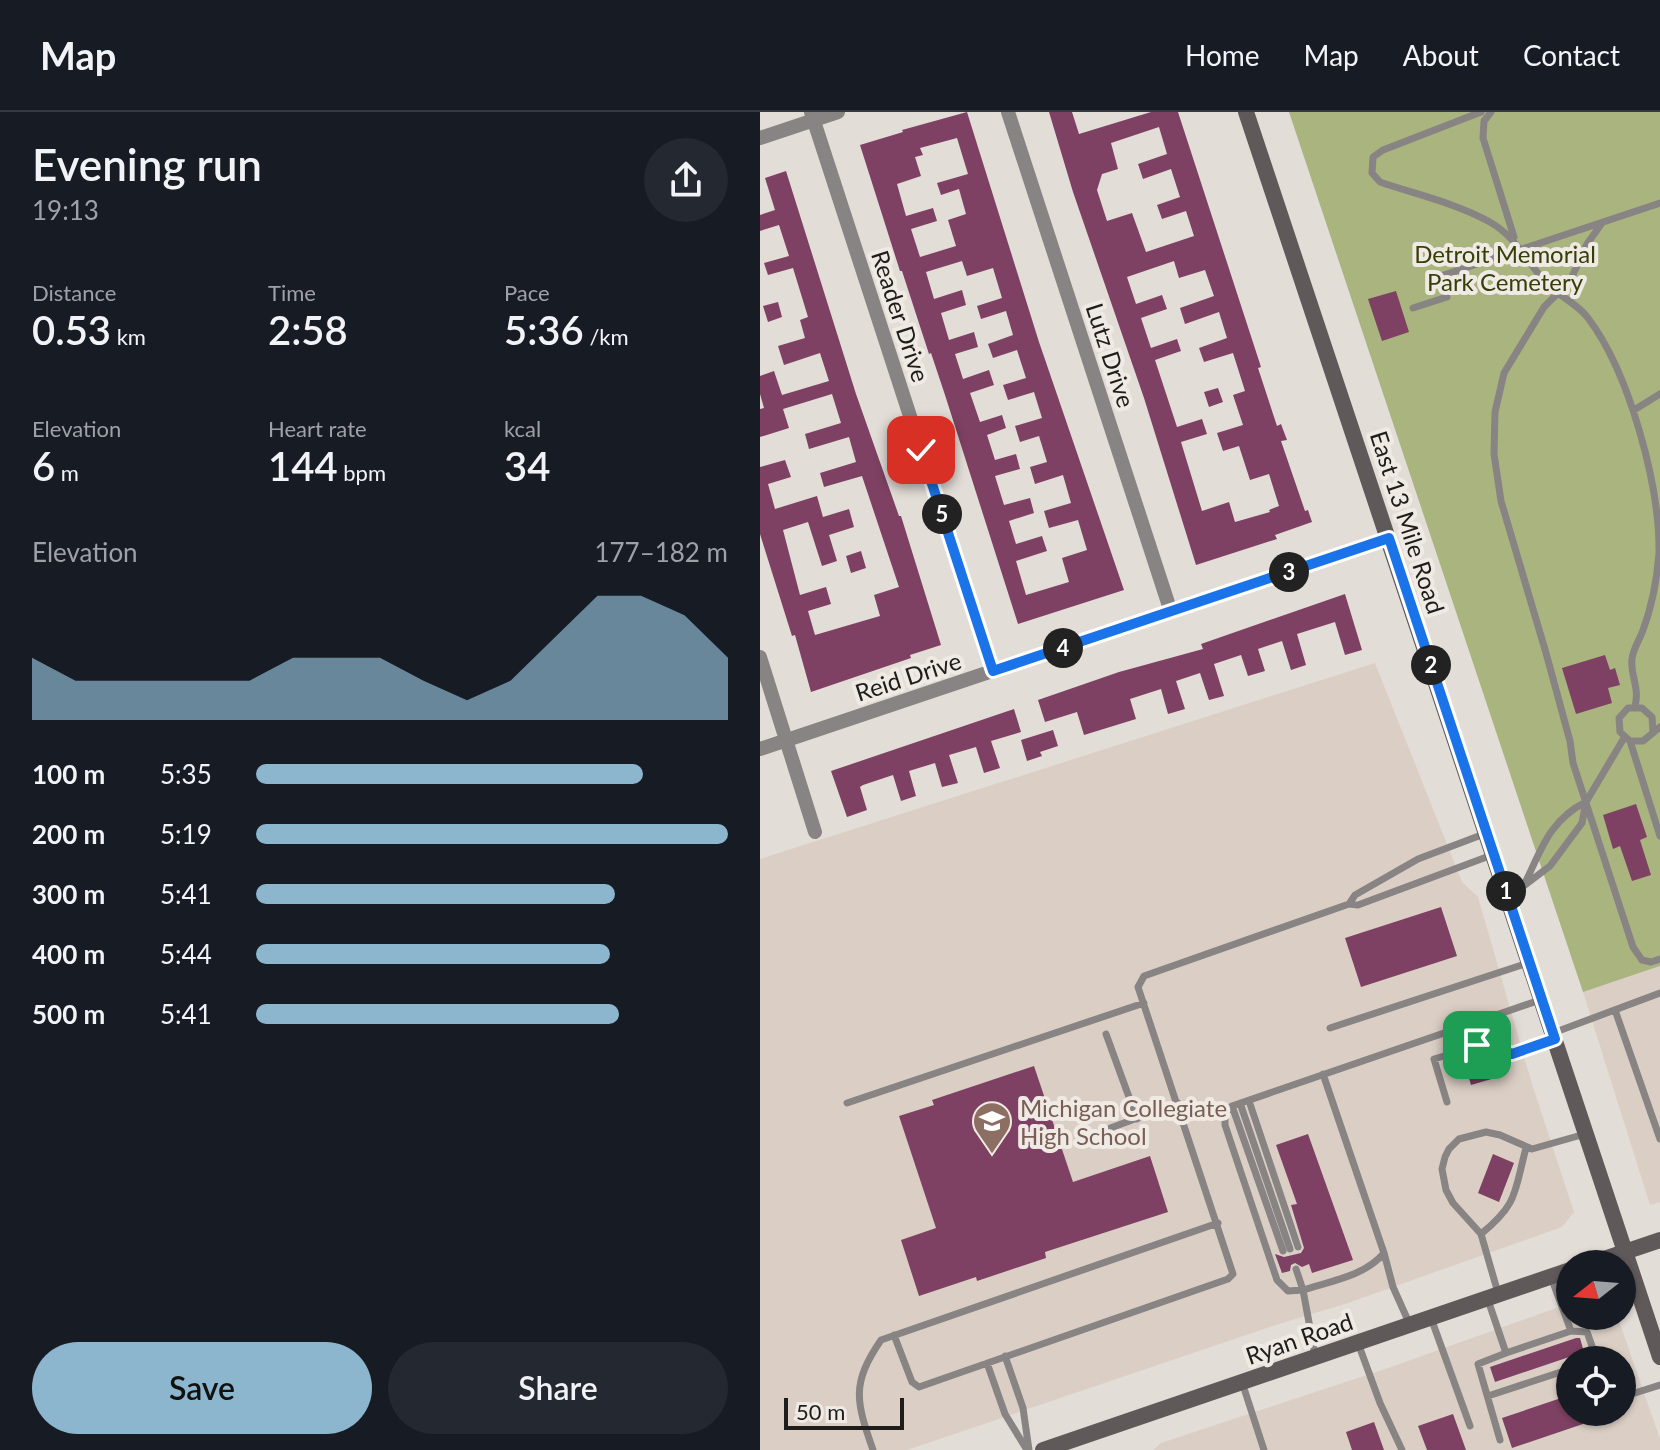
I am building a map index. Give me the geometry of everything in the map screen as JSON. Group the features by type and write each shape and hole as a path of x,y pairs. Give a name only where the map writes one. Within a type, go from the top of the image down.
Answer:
{"main road":[{"name":"East 13 Mile Road","path":"1246,112 1626,1250"},
{"path":"1629,1250 1660,1240"},
{"name":"Ryan Road","path":"1043,1450 1556,1275"},
{"name":"East 13 Mile Road","path":"1636,1282 1660,1357"}],"street":[{"path":"760,138 812,116 838,112"},
{"name":"Lutz Drive","path":"1008,112 1171,612"},
{"name":"Reader Drive","path":"812,116 993,671"},
{"name":"Reid Drive","path":"760,749 1389,538"},
{"path":"760,657 815,832"}],"lane":[{"path":"1481,112 1383,150 1373,157 1372,173 1380,182 1489,221 1514,239 1547,285 1586,315 1611,353 1634,410 1651,471 1658,511 1660,550 1648,615 1632,660 1638,693 1635,706"},
{"path":"1491,112 1484,121 1483,138 1514,239"},
{"path":"1413,308 1447,297 1441,276 1660,203"},
{"path":"1602,223 1587,244 1570,281 1544,307 1504,373 1495,412 1494,454 1501,501 1546,653 1573,763 1633,947 1642,960 1651,962 1660,959"},
{"path":"1634,410 1660,394"},
{"path":"1627,739 1643,741 1658,730 1652,717 1642,708 1628,708 1619,718 1618,725 1627,739 1660,836"},
{"path":"1525,885 1550,866 1582,823 1586,802 1627,739"},
{"path":"1511,907 1550,834 1566,812 1586,802"},
{"path":"1349,904 1355,895 1418,859 1487,833"},
{"path":"894,1335 912,1382 919,1387 1228,1279 1233,1274 1218,1223 1138,987 1144,976 1349,904 1358,905 1494,854"},
{"path":"1330,1028 1530,962"},
{"path":"1447,1102 1434,1059 1484,1044 1512,1054 1660,993"},
{"path":"1384,1253 1363,1271 1303,1290 1288,1291 1277,1280 1225,1125 1225,1112 1241,1103 1542,999"},
{"path":"847,1103 1144,1003"},
{"path":"1615,1010 1660,1139"},
{"path":"1106,1034 1137,1119"},
{"path":"1323,1074 1393,1287 1410,1325"},
{"path":"1078,1140 1178,1103"},
{"path":"1241,1103 1290,1249 1241,1103"},
{"path":"1506,1353 1481,1234 1453,1203 1446,1190 1442,1169 1449,1149 1459,1139 1486,1132 1500,1135 1526,1148 1587,1133"},
{"path":"1481,1234 1498,1220 1518,1189 1526,1148"},
{"path":"873,1450 858,1399 864,1366 881,1340 1218,1223"},
{"path":"1296,1269 1316,1357"},
{"path":"1551,1277 1571,1331"},
{"path":"1431,1318 1470,1426"},
{"path":"1500,1440 1478,1364 1506,1353 1535,1348 1571,1331 1587,1332 1592,1346"},
{"path":"1358,1343 1380,1403 1402,1450"},
{"path":"1005,1356 1023,1408 1028,1450"},
{"path":"987,1363 1005,1414 1028,1450"},
{"path":"1541,1367 1544,1377"},
{"path":"1488,1396 1556,1373"},
{"path":"1242,1382 1264,1450"},
{"path":"1636,1393 1660,1385"}],"shaded area":[{"name":"Michigan Collegiate High School","path":"1375,663 1462,882 1478,897 1532,1084 1574,1212 1562,1227 1345,1304 907,1450 760,1450 760,859"},
{"path":"1660,966 1660,1202 1650,1205 1583,992"},
{"path":"1556,1308 1556,1330 1622,1330 1628,1346 1556,1346 1556,1426 1636,1426 1636,1370 1660,1439 1660,1450 1153,1450 1161,1443 1394,1366"}],"green space":[{"name":"Detroit Memorial Park Cemetery","path":"1289,112 1660,112 1660,966 1583,992"}],"building":[{"path":"967,112 1039,342 1124,590 1018,624 945,395 900,271 860,145","holes":["957,138 968,174 937,183 941,195 959,189 966,214 948,220 956,246 920,257 911,229 937,221 933,208 906,216 897,184 921,176 915,157 923,155 920,148","962,261 967,276 993,268 1002,298 977,306 981,319 1006,311 1013,335 988,344 993,358 1017,350 1026,378 1003,385 1008,400 1034,392 1042,418 1015,426 1020,442 1039,436 1047,462 1030,467 1035,484 1063,475 1071,503 1044,511 1049,528 1078,520 1087,550 1062,558 1069,582 1026,595 1016,561 1047,551 1042,536 1016,544 1009,521 1034,513 1030,498 1004,505 995,476 1020,469 1016,454 995,460 987,435 1006,428 1002,415 980,422 970,393 994,385 989,370 963,379 955,354 978,347 974,332 949,340 941,313 966,305 962,290 934,299 926,272"]},
{"path":"1049,112 1072,112 1079,134 1151,112 1178,112 1261,367 1258,368 1277,426 1281,424 1287,440 1281,441 1305,511 1308,510 1312,522 1275,535 1277,539 1196,565 1144,398 1073,192","holes":["1159,127 1167,154 1138,164 1143,179 1171,169 1180,197 1157,205 1162,219 1186,211 1194,236 1146,252 1132,213 1107,221 1097,190 1102,174 1118,169 1111,143","1174,261 1179,278 1205,270 1214,296 1180,308 1185,324 1219,312 1227,338 1199,348 1204,362 1233,353 1245,391 1233,395 1243,425 1217,433 1223,451 1239,446 1250,480 1269,474 1279,506 1270,512 1235,522 1229,502 1202,511 1181,442 1207,434 1202,419 1177,427 1155,360 1181,351 1177,339 1151,348 1141,318 1167,309 1162,295 1136,304 1127,277"]},
{"path":"786,171 856,394 901,516 941,645 811,692 760,534 760,467 785,460 791,477 768,484 775,509 817,496 823,517 849,509 854,527 829,535 837,561 822,566 808,522 783,530 800,595 826,587 831,604 808,611 815,635 880,616 874,595 899,587 862,476 824,487 820,473 856,462 849,437 809,449 805,434 841,423 832,394 783,409 789,428 760,437 760,409 764,408 760,376 774,371 782,395 829,381 820,353 784,365 778,346 805,338 800,320 808,317 793,268 768,275 764,263 789,256 779,225 760,231 760,215 775,210 765,178"},
{"path":"1396,291 1409,332 1382,341 1368,299"},
{"path":"778,302 782,317 768,322 763,306"},
{"path":"1218,388 1223,402 1209,407 1204,392"},
{"path":"861,551 866,568 851,573 846,556"},
{"path":"1345,594 1362,650 1345,655 1335,622 1297,634 1306,665 1291,670 1282,641 1258,649 1265,671 1248,676 1241,655 1214,664 1224,696 1209,700 1200,673 1176,681 1185,709 1168,714 1161,689 1130,699 1136,719 1084,735 1077,712 1045,722 1038,700 1119,672 1203,649 1201,644"},
{"path":"1605,655 1610,670 1615,668 1620,685 1608,688 1612,703 1576,714 1562,668"},
{"path":"1014,709 1021,732 991,741 1000,768 984,773 976,747 949,755 958,783 942,787 935,763 909,771 916,796 901,801 893,775 860,787 867,810 847,817 831,771"},
{"path":"1053,730 1058,746 1040,752 1042,756 1027,761 1021,740"},
{"path":"1636,804 1647,837 1640,840 1651,875 1632,881 1620,846 1613,849 1603,815"},
{"path":"1441,907 1457,956 1361,987 1345,938"},
{"path":"1484,1051 1495,1078 1471,1085 1463,1058"},
{"path":"1034,1066 1073,1182 1150,1156 1168,1212 1045,1252 1046,1258 919,1296 901,1240 936,1228 899,1116 934,1105 932,1100"},
{"path":"1308,1134 1353,1260 1312,1273 1309,1264 1302,1267 1295,1263 1290,1271 1282,1273 1275,1254 1284,1257 1301,1253 1304,1248 1291,1205 1297,1204 1276,1145"},
{"path":"1493,1154 1514,1163 1499,1202 1478,1193"},
{"path":"1576,1338 1580,1338 1582,1346 1556,1346 1556,1361 1495,1382 1490,1367"},
{"path":"1556,1400 1556,1426 1577,1426 1512,1448 1502,1418"},
{"path":"1453,1414 1466,1450 1427,1450 1418,1426"},
{"path":"1374,1422 1384,1450 1352,1450 1346,1432"}],"place":[{"name":"Michigan Collegiate High School","path":"992,1155"}],"route":[{"path":"921,450 993,671 1389,538 1555,1039 1512,1054 1490,1045 1477,1045"}]}
